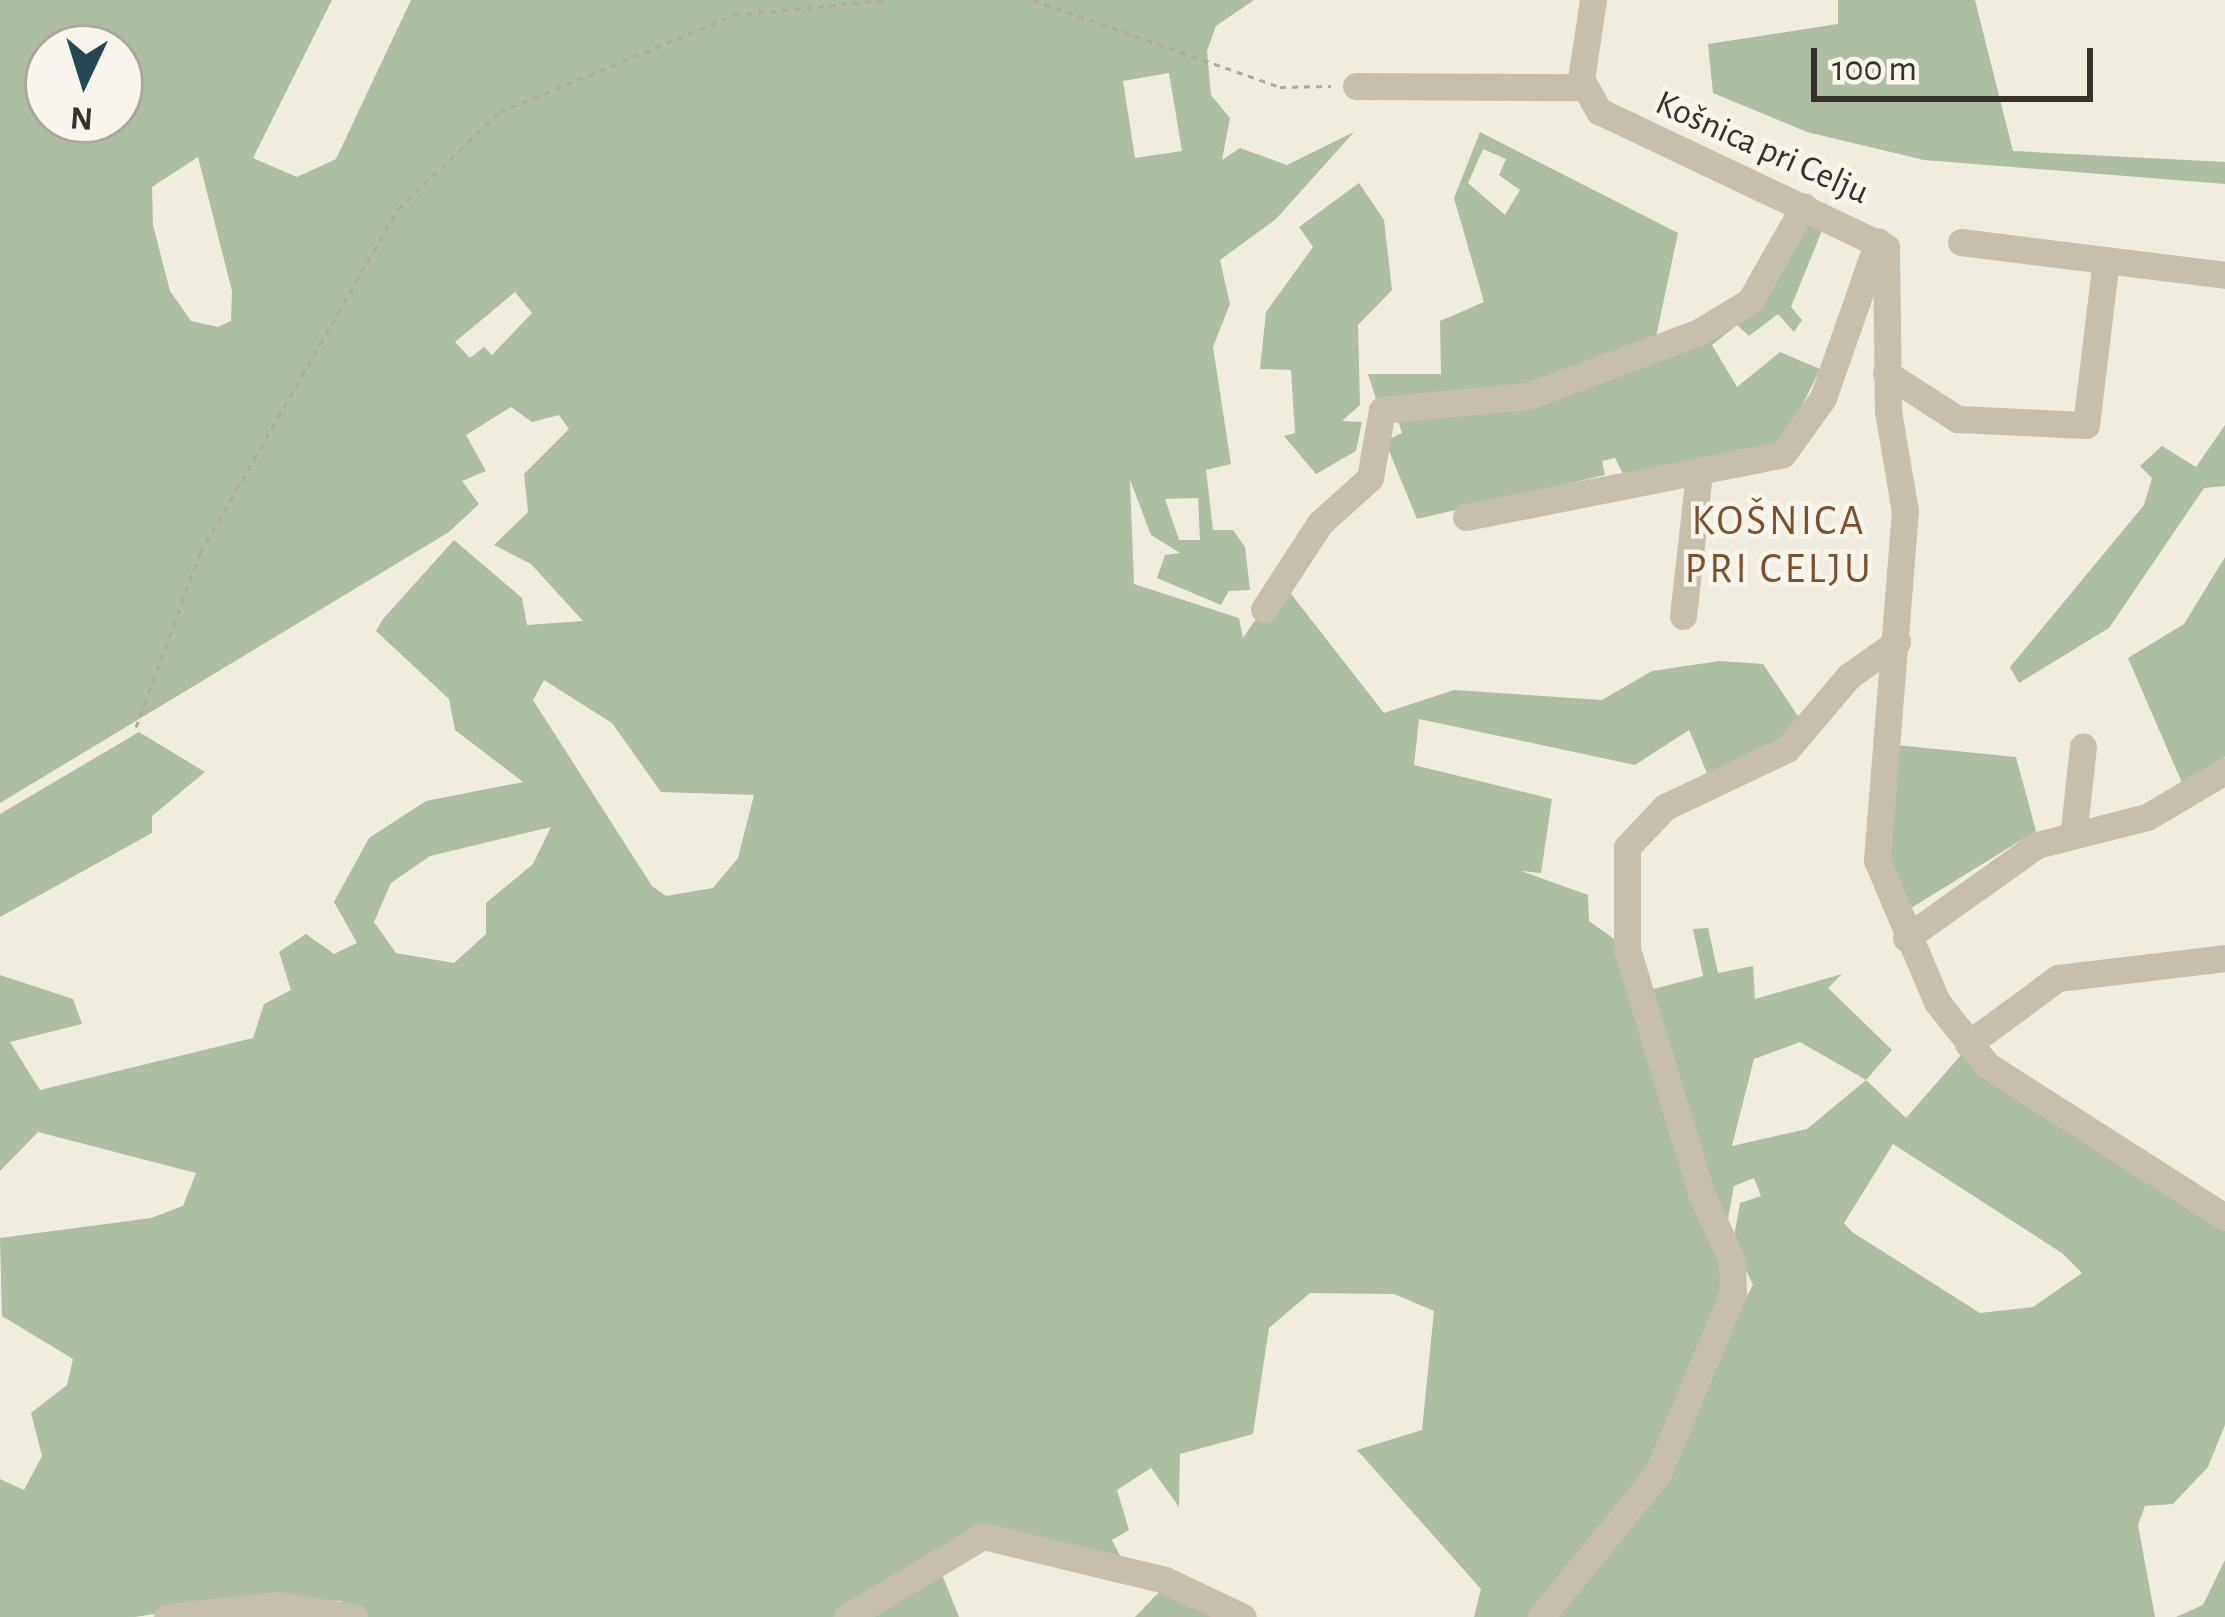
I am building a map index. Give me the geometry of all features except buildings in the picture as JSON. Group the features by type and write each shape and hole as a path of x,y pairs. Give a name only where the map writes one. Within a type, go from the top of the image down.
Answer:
{"street":[{"path":"1357,86 1585,87 1593,0"},
{"name":"Košnica pri Celju","path":"1585,87 1598,111 1674,153 1878,241 1892,273 1886,374 1905,511 1897,642 1874,809 1877,860 1906,938 1968,1044 2225,1217"},
{"path":"1264,608 1320,523 1370,478 1382,410 1528,396 1699,332 1750,301 1804,206"},
{"path":"1466,517 1774,459 1804,438 1878,241"},
{"path":"1961,242 2225,275"},
{"path":"1886,374 1958,419 2086,425 2106,260"},
{"path":"1683,616 1699,473"},
{"path":"1541,1617 1658,1473 1732,1293 1732,1259 1627,950 1627,847 1665,807 1787,749 1849,676 1897,642"},
{"path":"2074,828 2084,746"},
{"path":"1906,938 2074,828 2147,817 2225,771"},
{"path":"1968,1044 2058,978 2225,958"},
{"path":"847,1617 983,1536 1165,1580 1243,1617"},
{"path":"167,1617 277,1605 354,1617"}],"path":[{"path":"136,727 200,553 398,208 500,112 734,15 883,0"},
{"path":"1034,0 1280,87 1357,86"}],"green space":[{"path":"0,0 332,0 253,158 297,177 336,159 411,0 1254,0 1216,26 1207,51 1211,95 1230,118 1222,160 1240,148 1287,165 1354,132 1276,219 1220,260 1230,304 1213,347 1231,464 1206,470 1213,530 1233,530 1245,547 1250,590 1229,591 1221,605 1157,578 1165,555 1180,553 1151,535 1130,480 1134,584 1239,618 1243,638 1281,581 1384,713 1454,690 1602,700 1652,671 1719,661 1763,664 1800,719 1788,738 1709,778 1689,730 1635,765 1419,719 1414,765 1552,799 1541,873 1521,871 1588,895 1589,921 1613,938 1720,1243 1725,1290 1654,1472 1536,1617 1474,1617 1481,1589 1357,1450 1422,1430 1434,1311 1394,1294 1310,1293 1269,1328 1253,1434 1180,1454 1179,1507 1151,1468 1117,1490 1129,1530 1112,1540 1124,1563 962,1535 840,1617 365,1617 341,1601 268,1597 135,1617 0,1617 0,1479 24,1490 42,1456 31,1413 67,1385 73,1359 2,1316 0,1238 151,1218 183,1206 196,1173 38,1132 0,1171 0,975 73,999 82,1024 10,1042 40,1090 253,1038 264,1004 291,990 279,952 306,934 334,954 357,943 334,902 369,838 426,801 523,782 455,730 449,699 376,631 454,540 522,598 527,625 583,621 531,564 494,545 528,512 524,474 569,429 559,415 532,422 511,407 466,435 486,471 462,481 479,504 449,532 0,803","holes":["1169,73 1182,151 1135,158 1123,81","198,157 232,291 231,321 218,327 191,321 170,291 153,225 152,187","515,292 532,313 492,355 484,347 470,358 455,342","1198,498 1200,540 1179,540 1165,499","544,680 612,723 661,792 754,795 738,858 713,888 666,896 652,886 533,700","551,827 533,864 486,903 486,934 454,963 396,953 374,922 391,883 430,856"]},
{"path":"1838,0 1975,0 2013,151 2225,162 2225,184 1924,160 1807,132 1713,93 1708,44 1838,24"},
{"path":"1480,132 1678,233 1656,337 1550,382 1376,399 1368,374 1441,374 1440,321 1484,302 1454,198","holes":["1483,149 1506,159 1499,175 1520,190 1505,215 1468,183"]},
{"path":"1359,183 1384,220 1392,290 1358,325 1360,405 1342,421 1362,422 1356,451 1316,474 1284,436 1295,433 1291,370 1260,369 1266,312 1313,247 1299,227"},
{"path":"1799,215 1825,223 1791,307 1802,320 1794,332 1778,314 1749,336 1737,325 1712,345 1737,387 1780,352 1820,369 1785,441 1623,474 1615,458 1602,461 1605,475 1417,519 1385,441 1402,433 1393,405 1477,407 1729,313"},
{"path":"2225,425 2225,486 2204,488 2109,628 2019,683 2010,667 2144,505 2152,478 2140,466 2162,446 2196,467"},
{"path":"2225,557 2225,757 2183,785 2128,658 2184,624"},
{"path":"139,732 205,772 152,816 152,833 0,917 0,814"},
{"path":"1886,744 2016,757 2036,831 1903,913 1887,869"},
{"path":"1708,928 1718,973 1753,966 1755,999 1842,974 1828,988 1892,1050 1866,1080 1906,1118 1961,1055 2225,1231 2225,1425 2208,1467 2173,1504 2145,1506 2138,1525 2155,1617 1546,1617 1626,1520 1753,1285 1733,1242 1740,1203 1761,1196 1754,1178 1734,1186 1726,1230 1646,991 1703,976 1693,929","holes":["1800,1042 1866,1080 1807,1129 1732,1146 1754,1059","1893,1144 2062,1253 2082,1273 2033,1307 1980,1313 1852,1232 1844,1223"]},
{"path":"2225,1560 2225,1617 2176,1617 2203,1605"},
{"path":"937,1562 959,1617 857,1617"},
{"path":"1164,1587 1227,1617 1135,1617"}],"district":[{"name":"KOŠNICA PRI CELJU","path":"1779,545"}]}
